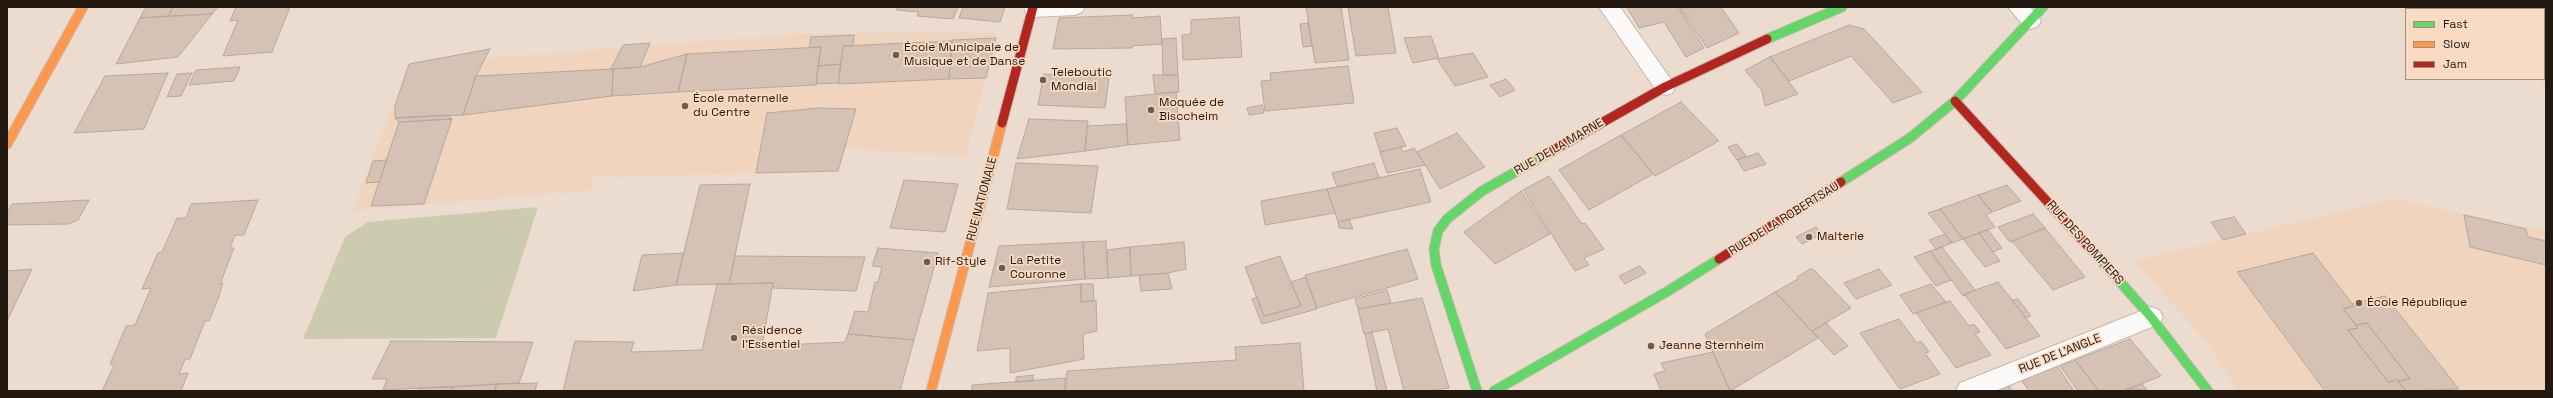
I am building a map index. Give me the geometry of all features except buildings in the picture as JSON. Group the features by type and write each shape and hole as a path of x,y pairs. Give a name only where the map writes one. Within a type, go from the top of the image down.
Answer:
{"street":[{"path":"7,144 83,7"},
{"path":"1033,8 1075,7"},
{"path":"1608,7 1664,87"},
{"name":"RUE DE LA MARNE","path":"1477,391 1436,265 1434,249 1438,231 1447,218 1460,206 1482,191 1664,87 1714,62 1842,7"},
{"name":"RUE NATIONALE","path":"931,391 1033,8"},
{"name":"RUE DE LA ROBERTSAU","path":"1494,391 1668,291 1782,221 1910,138 1955,101 2031,12"},
{"name":"RUE DES POMPIERS","path":"1955,101 2089,246 2151,317 2208,391"},
{"name":"RUE DE L'ANGLE","path":"1968,391 2151,317"}],"shaded area":[{"path":"2487,7 2546,7 2546,90 2539,80 2545,80 2545,8"},
{"name":"École maternelle du Centre","path":"997,32 966,157 845,148 838,171 594,177 591,190 352,211 409,64 800,34"},
{"name":"École République","path":"2394,199 2546,231 2546,391 2237,391 2208,344 2134,261"}],"green space":[{"path":"538,207 496,338 303,339 345,237 368,222"}],"traffic: fast":[{"path":"1767,39 1842,7"},
{"path":"1841,182 1910,138 1955,101 2043,7"},
{"path":"1477,391 1436,265 1434,249 1438,231 1447,219 1482,191 1552,151"},
{"path":"2099,258 2151,317 2208,391"},
{"path":"1494,391 1668,291 1719,259"}],"traffic: slow":[{"path":"7,144 83,7"},
{"path":"931,391 1002,123"}],"traffic: jam":[{"path":"1002,123 1033,7"},
{"path":"1552,151 1665,87 1714,62 1767,39"},
{"path":"1955,101 2099,258"},
{"path":"1719,259 1841,182"}],"place":[{"name":"École Municipale de Musique et de Danse","path":"896,55"},
{"name":"Teleboutic Mondial","path":"1043,80"},
{"name":"École maternelle du Centre","path":"685,106"},
{"name":"Moquée de Bisccheim","path":"1151,110"},
{"name":"Malterie","path":"1809,237"},
{"name":"Rif-Style","path":"927,262"},
{"name":"La Petite Couronne","path":"1002,268"},
{"name":"École République","path":"2359,303"},
{"name":"Résidence l’Essentiel","path":"734,338"},
{"name":"Jeanne Sternheim","path":"1651,346"}]}
